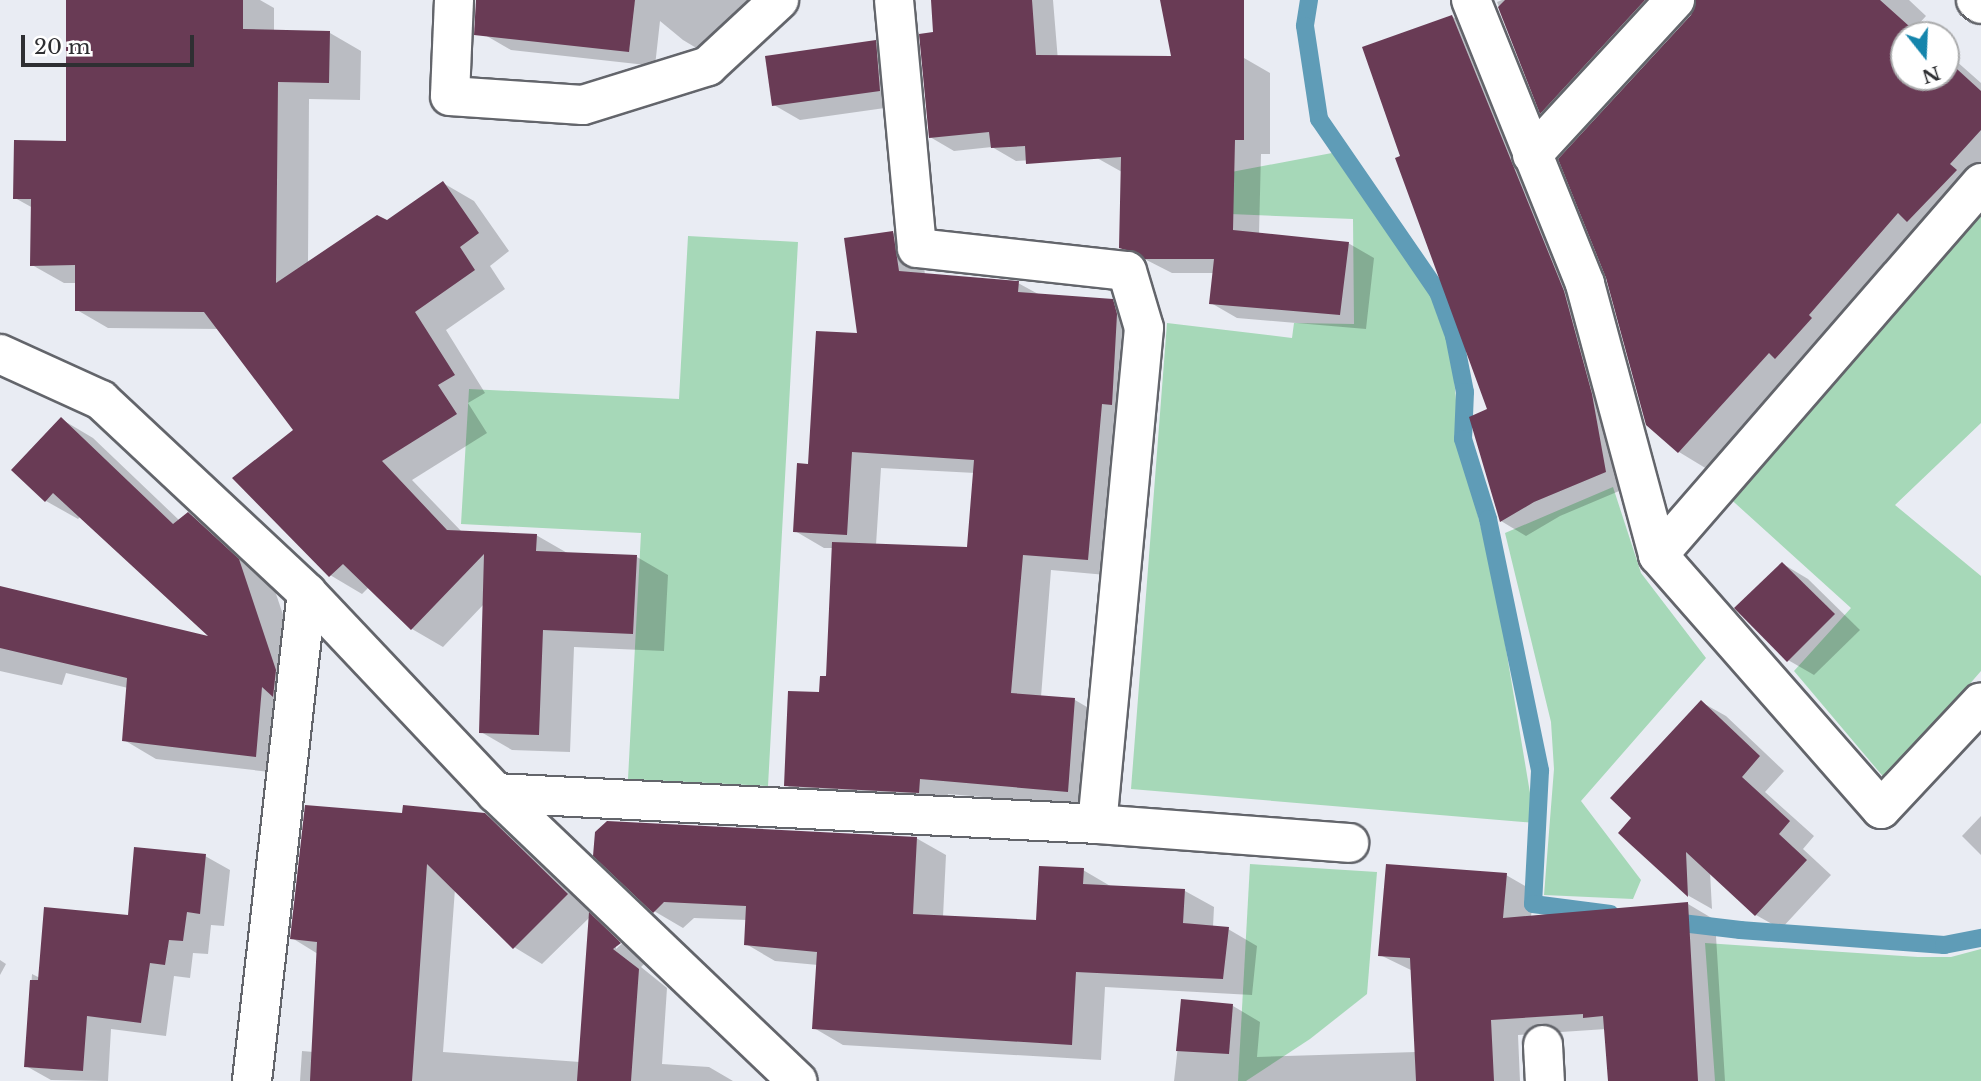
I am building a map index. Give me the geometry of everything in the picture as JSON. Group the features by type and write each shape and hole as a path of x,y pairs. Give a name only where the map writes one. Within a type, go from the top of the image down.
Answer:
{"street":[{"path":"454,0 450,96 583,105 708,66 779,0"},
{"path":"894,0 917,248 1127,271 1144,328 1097,824"},
{"path":"1471,0 1585,284 1658,555 1881,809 1981,702"},
{"path":"1532,155 1675,0"},
{"path":"1976,0 1981,4"},
{"path":"1658,555 1981,183"},
{"path":"0,354 101,400 307,593 496,793 797,1081"},
{"path":"252,1081 307,593"},
{"path":"496,793 1097,824 1349,844"}],"green space":[{"path":"1332,153 1432,297 1452,355 1460,445 1495,583 1535,823 1131,789 1167,323 1292,338 1294,323 1354,324 1353,219 1230,214 1226,173"},
{"path":"1981,214 1981,423 1895,505 1981,576 1981,671 1886,780 1794,671 1851,608 1725,494"},
{"path":"688,236 798,242 768,786 628,779 641,533 461,524 469,389 679,399"},
{"path":"1613,487 1641,573 1706,658 1581,801 1641,880 1633,899 1544,895 1554,769 1551,722 1505,533"},
{"path":"1250,864 1377,872 1367,994 1310,1039 1246,1081 1238,1081"},
{"path":"1705,943 1918,957 1951,957 1981,949 1981,1081 1715,1081"}],"building":[{"path":"66,0 243,0 243,29 330,31 329,83 278,82 276,283 377,215 387,220 443,181 479,233 460,247 475,270 415,312 455,375 438,385 457,414 382,461 447,530 537,534 536,551 637,555 633,634 543,630 539,735 479,733 484,554 411,630 343,564 329,577 232,478 293,430 204,312 75,311 75,265 30,266 31,199 13,199 14,140 66,141"},
{"path":"476,0 635,0 629,52 474,35"},
{"path":"931,0 1032,0 1036,55 1171,56 1160,0 1244,0 1244,140 1235,140 1233,230 1349,242 1340,315 1209,304 1214,259 1144,259 1140,254 1119,248 1121,157 1026,164 1025,146 991,148 989,132 929,138 919,34 933,32"},
{"path":"1505,0 1645,0 1540,114 1498,7"},
{"path":"1696,0 1880,0 1903,21 1890,21 1890,91 1960,91 1960,72 1981,91 1981,130 1950,164 1957,170 1907,222 1898,213 1809,315 1812,318 1775,359 1769,353 1678,453 1646,425 1606,278 1558,159 1691,15"},
{"path":"1452,15 1564,291 1592,394 1606,472 1534,502 1500,522 1469,417 1487,409 1395,158 1400,156 1362,47"},
{"path":"876,40 880,91 772,106 765,56"},
{"path":"893,231 899,271 1019,281 1018,292 1113,299 1117,314 1112,405 1102,404 1088,560 1023,555 1011,693 1075,698 1068,792 920,779 919,793 784,786 788,691 819,692 820,676 826,676 832,542 967,547 974,460 852,452 847,535 793,532 797,463 808,464 816,331 857,333 844,238"},
{"path":"61,417 173,524 188,512 239,559 276,670 273,697 262,687 256,757 122,741 127,678 0,648 0,586 208,636 53,493 45,502 11,470"},
{"path":"1782,562 1835,614 1787,662 1734,608"},
{"path":"1701,700 1760,756 1742,777 1790,821 1779,834 1807,860 1755,916 1686,852 1688,897 1618,833 1631,818 1610,798"},
{"path":"305,805 402,813 403,805 485,813 568,894 513,949 427,864 412,1081 310,1081 317,942 290,939"},
{"path":"607,821 917,837 913,914 1036,920 1039,866 1084,868 1083,884 1185,889 1183,923 1229,927 1223,979 1076,972 1072,1045 812,1029 817,952 744,945 746,906 664,902 653,913 593,856 595,832"},
{"path":"134,847 206,854 200,914 187,912 183,941 169,940 165,965 150,963 141,1023 87,1016 83,1071 24,1067 30,980 38,980 44,907 128,915"},
{"path":"1386,864 1507,873 1503,918 1688,902 1698,1081 1608,1081 1603,1016 1583,1018 1583,1014 1491,1020 1494,1081 1416,1081 1410,958 1378,956"},
{"path":"589,912 621,943 613,949 639,969 631,1081 577,1081"},
{"path":"1181,999 1233,1004 1229,1054 1176,1051"}],"waterway":[{"path":"1309,0 1305,26 1319,119 1438,292 1454,336 1465,392 1463,439 1488,519 1540,771 1533,904 1610,914"},
{"path":"1665,921 1740,930 1944,945 1981,938"}]}
